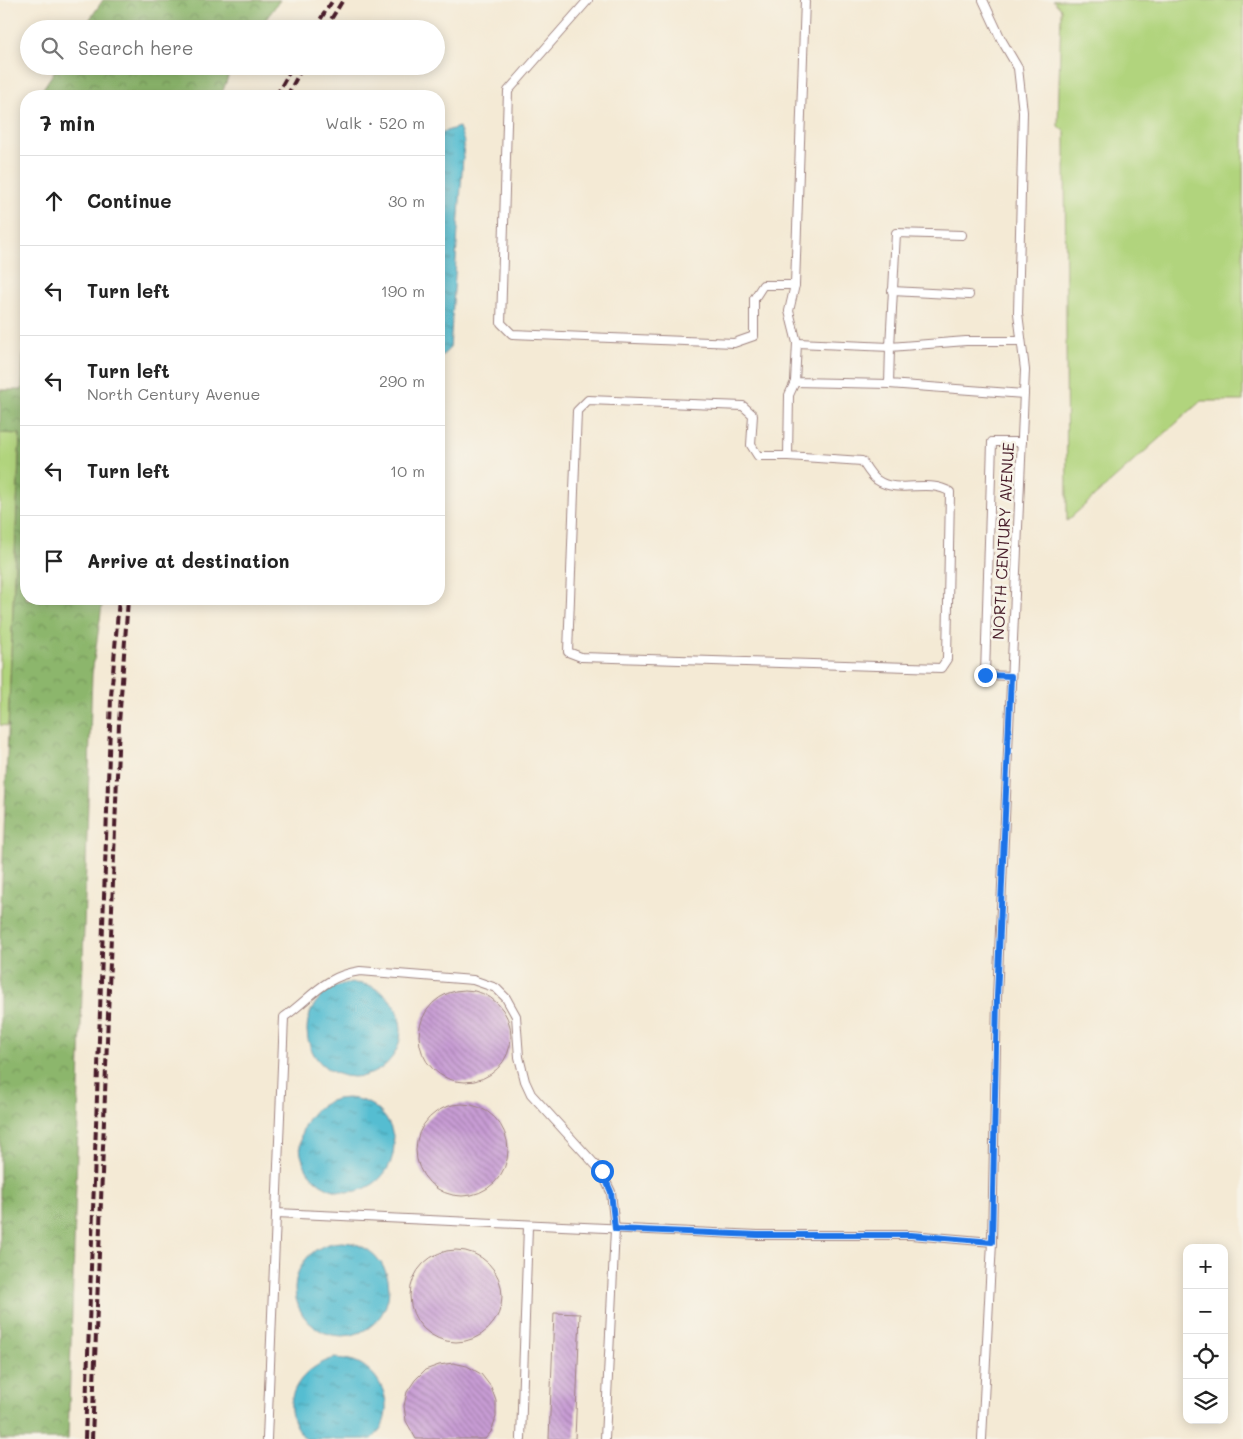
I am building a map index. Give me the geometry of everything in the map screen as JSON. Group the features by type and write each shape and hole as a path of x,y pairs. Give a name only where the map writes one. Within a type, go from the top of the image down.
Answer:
{"lane":[{"path":"588,0 508,91 501,323 512,334 734,343 754,336 754,299 763,285 795,285"},
{"path":"788,456 789,395 794,382 797,343 789,311 795,285 805,0"},
{"name":"NORTH CENTURY AVENUE","path":"982,1439 992,1242 997,997 1025,370 1020,341 1018,304 1023,112 1018,68 1001,39 983,0"},
{"path":"888,384 896,233 962,235"},
{"path":"892,291 969,295"},
{"path":"797,343 890,347 966,341 1020,341"},
{"path":"794,382 888,384 1024,394"},
{"path":"588,400 743,406 753,415 751,445 758,456 788,456 862,461 875,479 886,485 941,486 950,492 947,659 940,668 582,657 568,652 577,411 588,400"},
{"path":"1011,676 985,675 992,442 1022,442"},
{"path":"267,1439 284,1017 326,982 344,973 360,971 473,980 496,988 506,998 516,1016 519,1057 525,1081 531,1094 602,1171 611,1192 615,1229 605,1439"},
{"path":"276,1213 758,1235 911,1235 992,1242"},
{"path":"521,1439 528,1226"}],"green space":[{"path":"103,0 280,0 266,20 89,20"},
{"path":"1053,0 1243,0 1243,401 1201,401 1067,521 1065,132 1058,126 1061,9"},
{"path":"52,75 229,75 223,90 42,90"},
{"path":"0,390 20,390 20,434 0,433"},
{"path":"0,433 20,434 8,726 0,725"},
{"path":"20,434 20,605 102,605 92,674 68,1439 0,1439 0,932"}],"water":[{"path":"459,127 464,142 450,348 445,353 445,131"},
{"path":"354,983 372,986 387,997 398,1012 401,1030 398,1048 387,1063 372,1074 354,1077 336,1074 321,1063 310,1048 307,1030 310,1012 321,997 336,986"},
{"path":"347,1098 365,1101 380,1112 391,1127 394,1145 391,1163 380,1178 365,1189 347,1192 329,1189 314,1178 303,1163 300,1145 303,1127 314,1112 329,1101"},
{"path":"342,1242 360,1245 375,1256 386,1271 389,1289 386,1307 375,1322 360,1333 342,1336 324,1333 309,1322 298,1307 295,1289 298,1271 309,1256 324,1245"},
{"path":"335,1358 347,1359 362,1365 379,1382 386,1402 386,1412 384,1422 372,1439 306,1439 296,1427 292,1415 291,1402 294,1391 310,1371 322,1363"}],"building":[{"path":"465,990 482,994 497,1004 507,1019 511,1036 507,1053 497,1068 482,1078 465,1082 448,1078 433,1068 423,1053 419,1036 423,1019 433,1004 448,994"},
{"path":"462,1104 479,1108 494,1118 504,1133 508,1150 504,1167 494,1182 479,1192 462,1196 445,1192 430,1182 420,1167 416,1150 420,1133 430,1118 445,1108"},
{"path":"456,1250 473,1254 488,1264 498,1279 502,1296 498,1313 488,1328 473,1338 456,1342 439,1338 424,1328 414,1313 410,1296 414,1279 424,1264 439,1254"},
{"path":"554,1313 580,1314 575,1439 549,1439"},
{"path":"453,1363 467,1366 481,1374 491,1387 496,1401 496,1417 491,1432 485,1439 416,1439 406,1421 404,1406 407,1392 425,1370"}],"railway":[{"path":"320,20 333,0"},
{"path":"331,20 343,0"},
{"path":"279,90 288,75"},
{"path":"290,90 298,75"},
{"path":"85,1439 111,697 119,605"},
{"path":"92,1439 119,723 128,605"}],"route":[{"path":"602,1171 611,1192 615,1229 758,1235 911,1235 992,1242 997,997 1011,676 985,675"}]}
